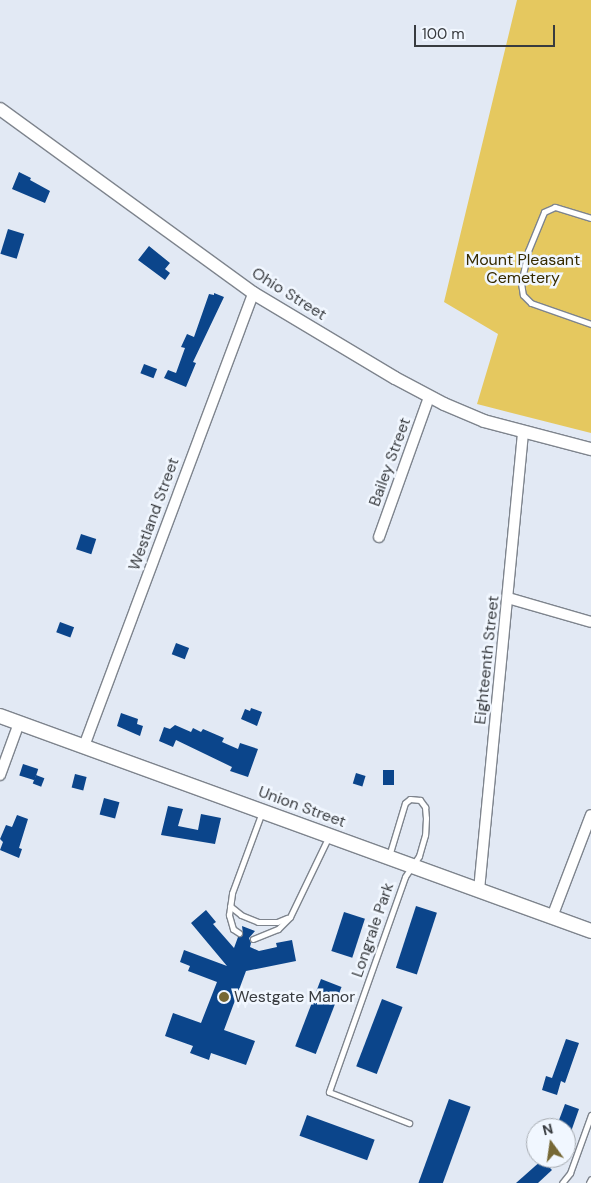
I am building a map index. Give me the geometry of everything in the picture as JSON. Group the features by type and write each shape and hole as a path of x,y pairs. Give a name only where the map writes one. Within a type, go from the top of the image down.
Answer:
{"main road":[{"name":"Union Street","path":"0,716 591,931"}],"street":[{"name":"Ohio Street","path":"0,109 253,293 429,397 471,416 523,432 591,449"},
{"name":"Westland Street","path":"84,746 253,293"},
{"name":"Bailey Street","path":"379,537 429,397"},
{"name":"Eighteenth Street","path":"479,890 523,432"},
{"path":"508,598 591,622"},
{"path":"0,775 19,723"},
{"path":"552,917 591,815"}],"lane":[{"path":"591,218 555,207 544,212 528,251 521,283 523,295 531,303 591,324"},
{"path":"388,857 405,803 410,799 420,800 425,807 425,835 419,856 411,866"},
{"path":"239,933 233,929 229,915 232,893 262,811"},
{"path":"253,939 278,929 290,916 329,836"},
{"name":"Longrale Park","path":"409,1124 329,1092 405,877 411,866"},
{"path":"230,906 241,915 258,922 277,922 290,916"},
{"path":"562,1183 570,1173 591,1115"},
{"path":"590,1183 591,1179"}],"green space":[{"name":"Mount Pleasant Cemetery","path":"517,0 591,0 591,433 477,404 498,334 444,302"}],"building":[{"path":"19,172 50,191 45,203 12,189"},
{"path":"8,229 24,234 17,259 0,254"},
{"path":"149,246 170,263 165,269 170,273 165,280 138,260"},
{"path":"214,293 224,297 193,362 196,363 186,387 164,378 168,370 176,373 185,348 181,347 187,334 194,337 209,294 214,295"},
{"path":"144,364 157,369 153,378 140,373"},
{"path":"81,534 96,539 91,554 76,549"},
{"path":"60,622 74,627 70,637 56,632"},
{"path":"176,643 189,648 185,659 172,654"},
{"path":"251,708 262,712 257,726 241,719 245,709 250,711"},
{"path":"121,713 138,719 137,724 143,726 140,736 117,726"},
{"path":"175,725 191,732 193,728 201,732 203,729 224,738 222,742 238,749 240,743 258,749 248,777 230,771 232,767 176,740 173,747 159,741 164,727 170,729"},
{"path":"23,764 38,769 35,780 19,775"},
{"path":"383,770 394,770 394,785 383,785"},
{"path":"356,773 366,776 362,786 353,784"},
{"path":"75,774 87,777 83,790 72,788"},
{"path":"36,775 44,778 41,787 33,783"},
{"path":"104,798 119,802 115,819 100,814"},
{"path":"168,806 183,809 178,826 198,830 201,814 221,818 215,844 161,835"},
{"path":"17,815 28,819 19,848 22,849 19,858 0,850 3,842 0,839 6,825 12,827"},
{"path":"416,906 437,913 417,975 396,968"},
{"name":"Westgate Manor","path":"206,910 216,922 213,924 234,948 238,937 243,934 242,926 255,931 249,938 250,947 259,951 277,947 276,943 292,940 296,961 246,971 224,1030 255,1041 246,1065 211,1053 209,1060 190,1053 193,1046 165,1036 173,1013 201,1023 217,982 188,971 190,966 180,962 184,950 227,966 191,923"},
{"path":"344,912 365,919 352,958 331,951"},
{"path":"321,979 342,987 316,1054 295,1046"},
{"path":"382,999 403,1007 377,1074 356,1066"},
{"path":"566,1039 579,1043 565,1083 561,1081 557,1095 542,1090 546,1076 552,1078"},
{"path":"449,1099 471,1107 443,1183 418,1183"},
{"path":"565,1104 579,1109 576,1118 560,1118"},
{"path":"307,1115 375,1140 367,1160 299,1136"},
{"path":"533,1168 550,1168 552,1170 538,1183 516,1183"}],"place":[{"name":"Westgate Manor","path":"224,997"}]}
